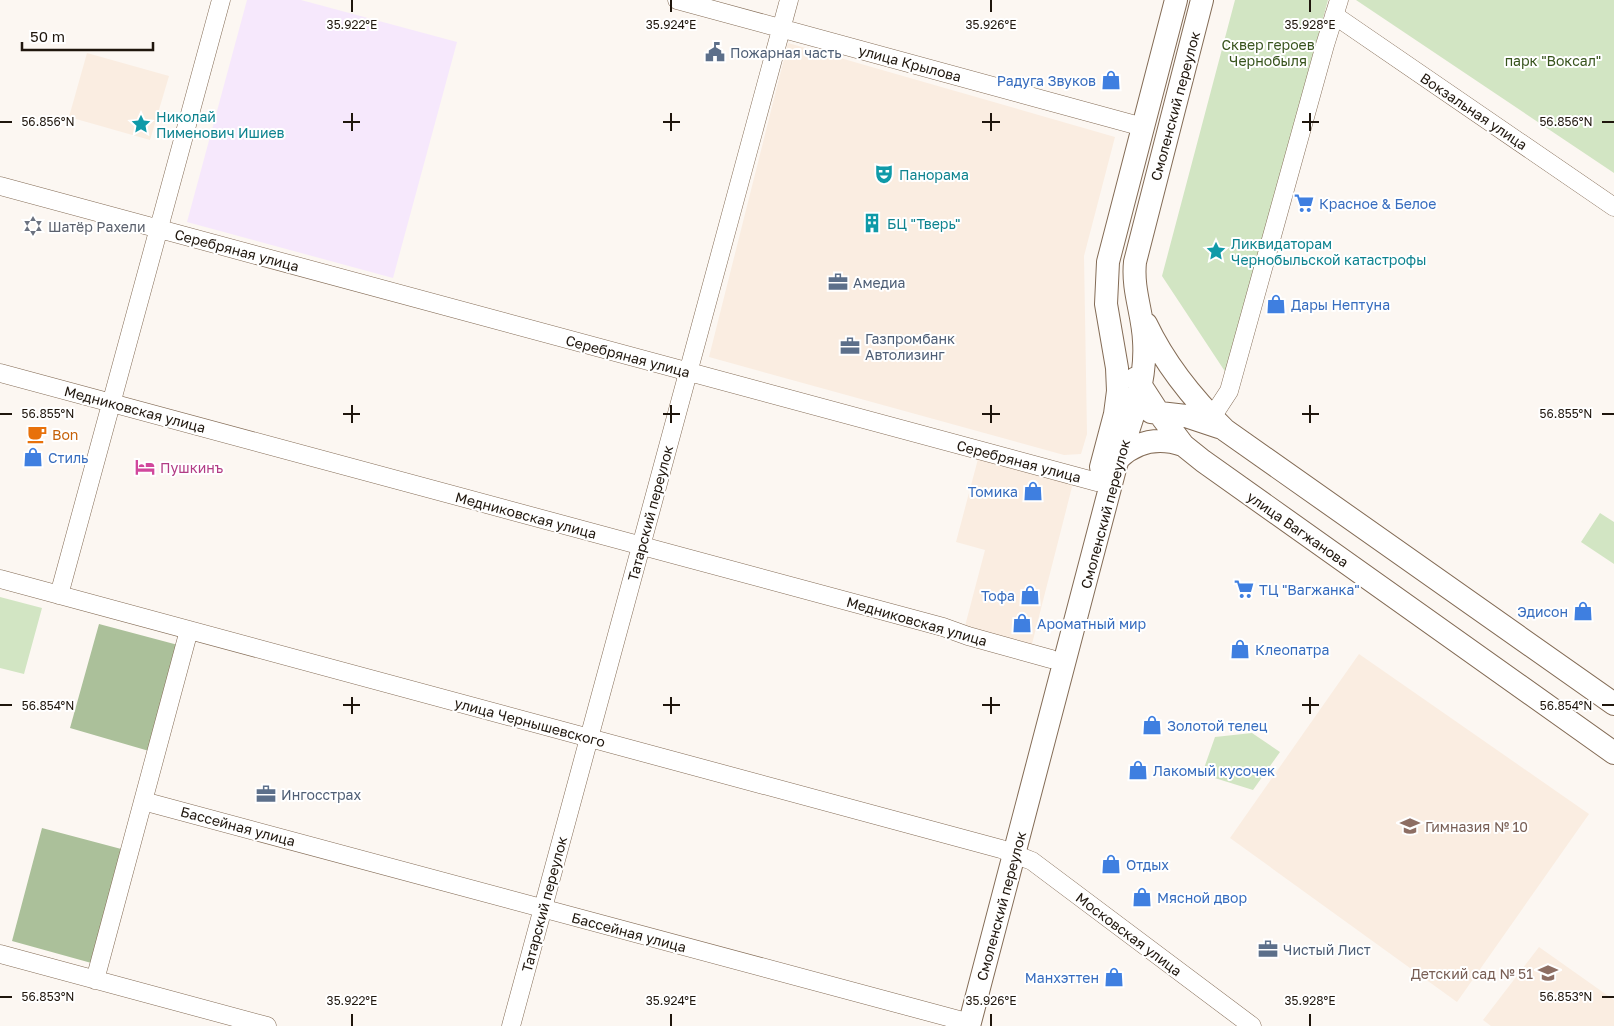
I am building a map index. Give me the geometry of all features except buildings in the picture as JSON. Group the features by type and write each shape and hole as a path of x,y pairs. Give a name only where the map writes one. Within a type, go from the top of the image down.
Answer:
{"main road":[{"name":"Смоленский переулок","path":"962,1024 1111,458 1118,391 1117,368 1107,311 1108,262 1139,126 1176,0"},
{"name":"Смоленский переулок","path":"1008,852 1051,659 1097,482 1131,420 1140,385 1144,362 1144,347 1134,286 1136,254 1202,0"},
{"path":"1139,310 1163,356 1194,398 1219,423 1614,704"},
{"name":"улица Вагжанова","path":"1107,311 1118,346 1140,385 1183,445 1614,753"},
{"path":"1131,420 1142,414 1158,412 1219,423"},
{"path":"1111,458 1152,441 1165,441 1183,445"}],"street":[{"path":"59,595 221,0"},
{"name":"улица Крылова","path":"677,0 1139,126"},
{"name":"Татарский переулок","path":"511,1026 788,0"},
{"path":"1219,423 1230,391 1325,45 1337,8"},
{"name":"Вокзальная улица","path":"1337,8 1614,207"},
{"name":"Серебряная улица","path":"0,186 1097,482"},
{"name":"Медниковская улица","path":"0,373 943,627 968,636 1051,659"},
{"name":"улица Чернышевского","path":"0,579 1008,852"},
{"path":"95,980 189,630"},
{"name":"Бассейная улица","path":"143,801 543,908 962,1024"},
{"name":"Московская улица","path":"1008,852 1032,862 1252,1026"},
{"path":"0,954 267,1026"}],"shaded area":[{"path":"247,0 301,0 457,42 393,278 187,222"},
{"path":"788,43 1115,137 1084,256 1087,434 1081,454 1064,455 709,357"},
{"path":"87,53 169,76 150,140 69,117"},
{"path":"978,459 1073,483 1032,644 965,626 985,550 956,542"},
{"name":"Гимназия № 10","path":"1359,654 1589,814 1457,1002 1230,838"},
{"name":"Детский сад № 51","path":"1539,947 1614,1000 1614,1026 1491,1026 1483,1020"}],"green space":[{"name":"Сквер героев Чернобыля","path":"1235,0 1328,0 1226,373 1162,276"},
{"name":"парк \"Воксал\"","path":"1356,0 1614,0 1614,173"},
{"path":"1600,513 1614,522 1614,564 1581,542"},
{"path":"0,597 42,608 24,674 0,668"},
{"path":"99,624 178,645 149,751 70,728"},
{"path":"1252,733 1280,752 1253,790 1202,774 1215,737"},
{"path":"42,828 125,850 95,964 12,941"}],"place":[{"name":"Пожарная часть","path":"715,52"},
{"name":"Радуга Звуков","path":"1111,80"},
{"name":"Николай Пименович Ишиев","path":"141,124"},
{"name":"Панорама","path":"884,174"},
{"name":"Красное & Белое","path":"1304,203"},
{"name":"БЦ \"Тверь\"","path":"872,223"},
{"name":"Шатёр Рахели","path":"33,226"},
{"name":"Ликвидаторам Чернобыльской катастрофы","path":"1216,251"},
{"name":"Амедиа","path":"838,282"},
{"name":"Дары Нептуна","path":"1276,304"},
{"name":"Газпромбанк Автолизинг","path":"850,346"},
{"name":"Bon","path":"37,434"},
{"name":"Стиль","path":"33,457"},
{"name":"Пушкинъ","path":"145,467"},
{"name":"Томика","path":"1033,491"},
{"name":"ТЦ \"Вагжанка\"","path":"1244,589"},
{"name":"Тофа","path":"1030,595"},
{"name":"Эдисон","path":"1583,611"},
{"name":"Ароматный мир","path":"1022,623"},
{"name":"Клеопатра","path":"1240,649"},
{"name":"Золотой телец","path":"1152,725"},
{"name":"Лакомый кусочек","path":"1138,770"},
{"name":"Ингосстрах","path":"266,794"},
{"name":"Гимназия № 10","path":"1410,826"},
{"name":"Отдых","path":"1111,864"},
{"name":"Мясной двор","path":"1142,897"},
{"name":"Чистый Лист","path":"1268,949"},
{"name":"Детский сад № 51","path":"1548,973"},
{"name":"Манхэттен","path":"1114,977"}]}
